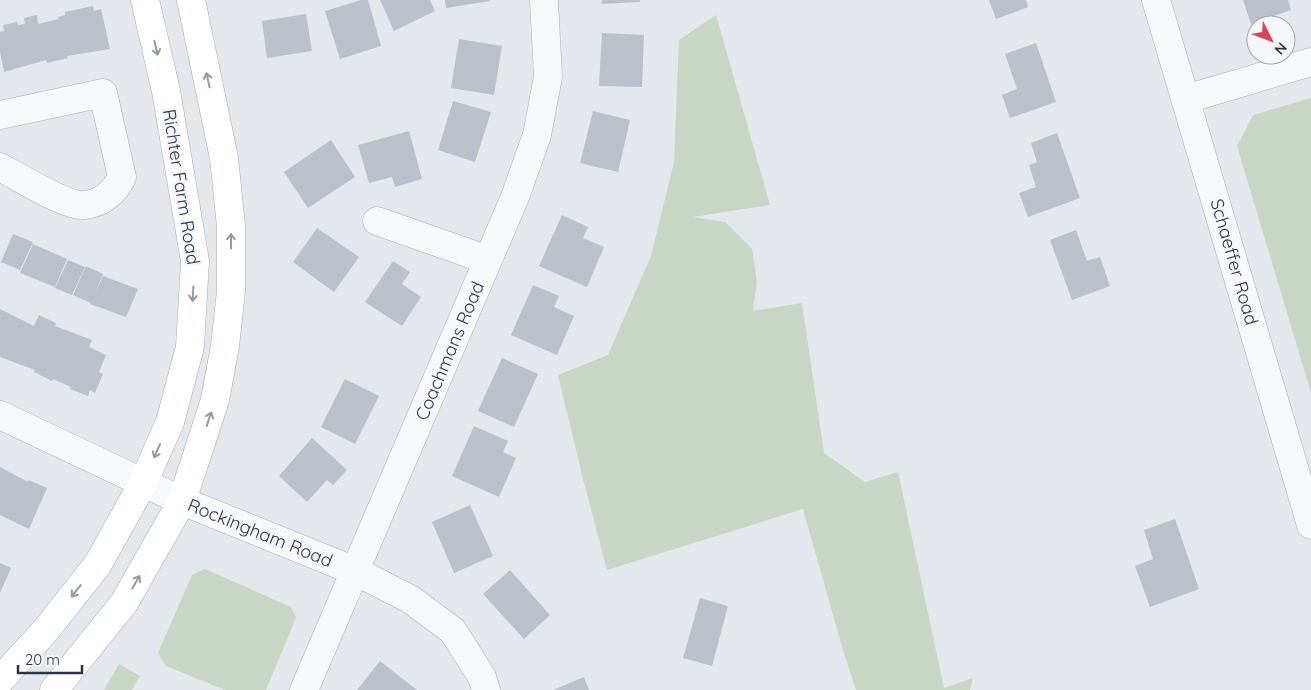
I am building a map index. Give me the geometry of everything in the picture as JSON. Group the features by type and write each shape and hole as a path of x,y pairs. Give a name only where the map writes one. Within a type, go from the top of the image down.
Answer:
{"main road":[{"name":"Richter Farm Road","path":"0,680 46,630 98,564 143,483 170,422 190,348 194,261 166,90 145,0"},
{"path":"54,690 124,603 182,501 215,400 225,346 231,291 231,226 224,158 191,0"}],"street":[{"name":"Coachmans Road","path":"304,690 515,197 537,135 548,77 544,0"},
{"name":"Schaeffer Road","path":"1156,0 1311,525"},
{"path":"1186,99 1311,62"},
{"path":"0,115 103,92 122,177 118,186 109,196 83,206 70,203 0,167"},
{"path":"377,221 488,260"},
{"name":"Rockingham Road","path":"0,415 182,501 355,571 410,599 453,632 482,677 486,690"}],"green space":[{"path":"716,15 770,205 692,217 725,222 752,249 757,282 753,311 802,303 824,453 865,482 898,472 944,688 973,678 970,690 856,690 803,509 607,570 558,375 608,355 651,256 674,162 679,40"},
{"path":"1311,98 1311,393 1237,146 1253,115"},
{"path":"205,569 291,607 296,618 266,690 225,690 166,666 158,653 192,575"},
{"path":"119,664 140,676 132,690 104,690"}],"building":[{"path":"361,0 368,0 381,46 340,59 325,11"},
{"path":"380,0 430,0 435,11 394,31"},
{"path":"445,0 489,0 490,1 446,8"},
{"path":"602,0 640,0 640,2 602,4"},
{"path":"989,0 1026,0 1028,7 996,19"},
{"path":"1243,0 1288,0 1291,10 1277,15 1248,15"},
{"path":"93,6 94,11 101,9 110,49 67,56 68,58 47,63 46,60 4,72 0,52 0,32 4,31 3,25 17,22 18,25 25,24 24,18 37,15 38,24 59,19 58,17 65,15 65,12"},
{"path":"306,14 312,51 267,58 262,21"},
{"path":"602,33 644,35 642,87 599,86"},
{"path":"459,39 502,46 494,95 451,88"},
{"path":"1036,43 1056,102 1010,118 1002,95 1017,89 1005,54"},
{"path":"453,101 491,112 475,162 438,150"},
{"path":"593,111 630,120 618,172 580,163"},
{"path":"409,131 422,179 395,187 392,177 369,183 358,145"},
{"path":"1057,133 1080,198 1028,217 1019,193 1036,187 1029,165 1037,162 1031,143"},
{"path":"331,140 355,177 308,208 284,172"},
{"path":"562,215 588,227 583,238 604,247 587,287 539,266"},
{"path":"317,228 359,257 334,292 293,262"},
{"path":"1076,230 1087,261 1100,257 1110,286 1072,300 1050,240"},
{"path":"13,234 33,242 20,270 1,262"},
{"path":"33,244 67,259 55,287 20,273"},
{"path":"68,260 85,267 72,295 55,288"},
{"path":"393,261 410,272 402,284 421,297 402,326 365,302"},
{"path":"86,266 103,274 95,293 103,276 138,289 126,317 90,304 73,295"},
{"path":"533,285 559,296 554,307 574,316 557,355 511,335"},
{"path":"0,309 34,326 39,315 56,323 55,326 92,340 89,347 106,355 99,372 103,374 95,393 90,390 88,396 70,389 71,387 53,379 52,381 34,372 35,370 0,357"},
{"path":"502,358 538,374 514,427 478,411"},
{"path":"345,379 379,396 355,444 321,427"},
{"path":"474,426 508,441 503,452 516,458 499,497 452,476"},
{"path":"312,438 347,470 333,485 327,480 307,502 279,476"},
{"path":"0,467 28,482 28,480 47,488 29,529 0,515"},
{"path":"470,505 493,556 454,573 432,522"},
{"path":"1175,519 1199,589 1150,607 1135,566 1153,559 1144,530"},
{"path":"0,563 11,568 0,593"},
{"path":"510,570 550,615 524,639 483,594"},
{"path":"700,598 728,606 712,666 683,658"},
{"path":"380,661 417,690 357,690"},
{"path":"584,677 589,690 553,690"}]}
